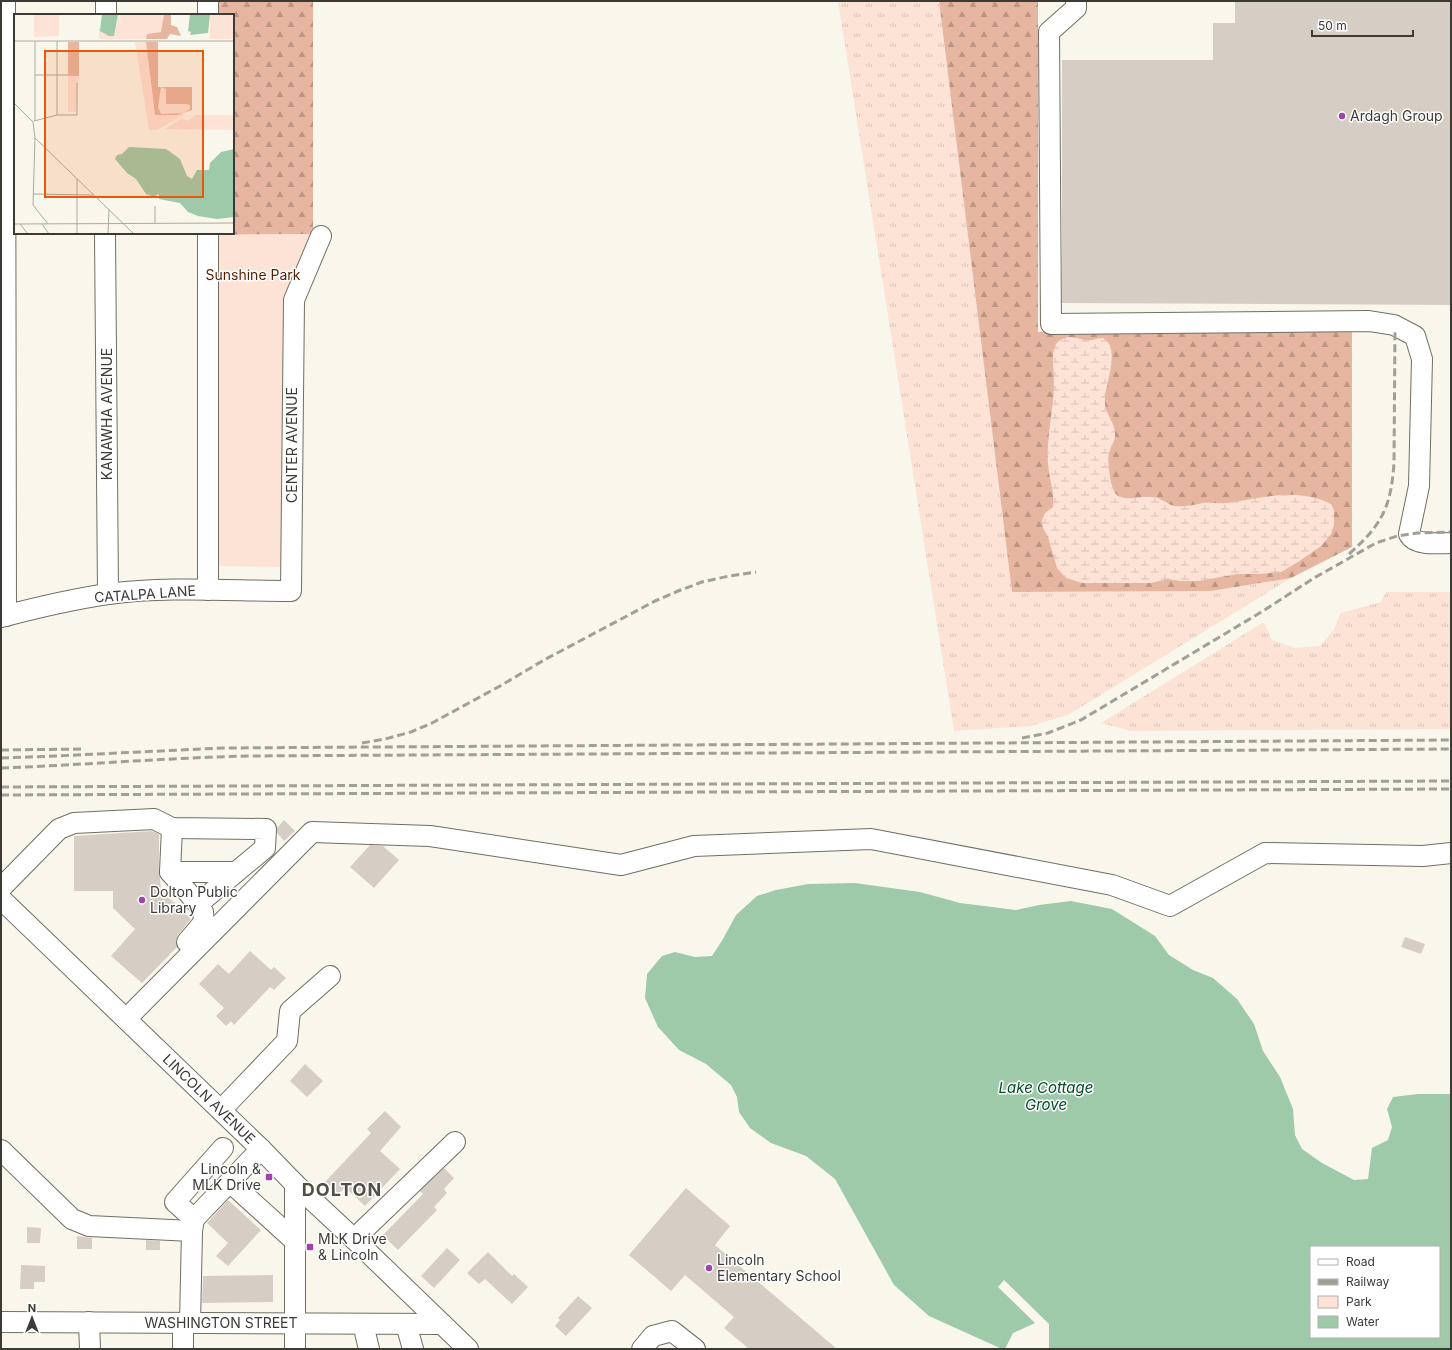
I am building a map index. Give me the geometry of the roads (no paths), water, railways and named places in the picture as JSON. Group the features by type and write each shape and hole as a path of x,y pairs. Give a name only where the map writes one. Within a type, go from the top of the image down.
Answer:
{"street":[{"path":"4,616 7,225 6,1"},
{"path":"106,1 106,14"},
{"path":"208,1 208,14"},
{"path":"1076,1 1076,8 1049,32 1051,324 1369,321 1394,325 1415,336 1422,359 1419,486 1409,534 1411,538 1416,541 1451,543"},
{"name":"KANAWHA AVENUE","path":"106,234 108,594"},
{"path":"208,234 208,590"},
{"name":"CENTER AVENUE","path":"291,591 294,300 321,236"},
{"name":"CATALPA LANE","path":"4,616 108,594 144,591 291,591"},
{"path":"1,888 58,829 74,823 154,819 172,828 266,830 265,848 198,904"},
{"path":"123,1016 204,922 204,912 170,872 172,828"},
{"path":"123,1016 312,832 430,836 621,865 694,846 871,839 1112,885 1170,906 1265,853 1423,856 1451,853"},
{"path":"170,872 236,872"},
{"name":"LINCOLN AVENUE","path":"1,899 262,1149 295,1184 468,1349"},
{"path":"221,1110 287,1041 290,1011 330,976"},
{"path":"354,1239 455,1142"},
{"path":"193,1225 175,1202 223,1148"},
{"path":"183,1349 193,1225 230,1182 262,1149"},
{"path":"1,1150 72,1219 89,1226 193,1225"},
{"path":"230,1182 295,1241"},
{"path":"295,1184 295,1349"},
{"name":"WASHINGTON STREET","path":"1,1322 442,1324"},
{"path":"89,1322 90,1349"},
{"path":"363,1324 369,1349"},
{"path":"406,1324 413,1349"},
{"path":"642,1349 653,1336 672,1331 695,1349"}],"water":[{"name":"Lake Cottage Grove","path":"855,883 920,892 960,903 1016,910 1039,905 1071,901 1112,909 1155,936 1169,955 1193,970 1213,978 1237,999 1254,1024 1263,1051 1280,1077 1293,1109 1295,1135 1302,1149 1322,1163 1354,1180 1368,1179 1372,1148 1388,1140 1392,1127 1387,1109 1393,1097 1418,1094 1451,1094 1451,1349 1049,1349 1049,1324 1004,1280 998,1287 1035,1323 1013,1333 1005,1349 929,1316 894,1285 835,1179 806,1156 771,1143 750,1128 739,1112 737,1097 731,1085 706,1064 679,1050 658,1027 645,998 647,974 662,956 675,952 695,957 712,956 736,915 757,896 776,890 808,884"}],"railway":[{"path":"1349,554 1370,534 1383,514 1393,478 1395,329"},
{"path":"1022,738 1048,733 1081,720 1263,611 1314,578 1376,543 1397,536 1417,533 1451,532"},
{"path":"362,743 411,732 432,723 544,660 655,601 678,591 702,582 756,572"},
{"path":"1,758 222,748 1451,740"},
{"path":"1,750 85,749"},
{"path":"1,768 247,756 1451,749"},
{"path":"1,787 1451,781"},
{"path":"1,795 1451,789"}],"place":[{"name":"Ardagh Group","path":"1342,116"},
{"name":"Dolton Public Library","path":"142,900"},
{"name":"Lincoln & MLK Drive","path":"269,1177"},
{"name":"MLK Drive & Lincoln","path":"310,1247"},
{"name":"Lincoln Elementary School","path":"709,1268"}],"district":[{"name":"DOLTON","path":"342,1190"}],"park label":[{"name":"Sunshine Park","path":"253,275"}]}
